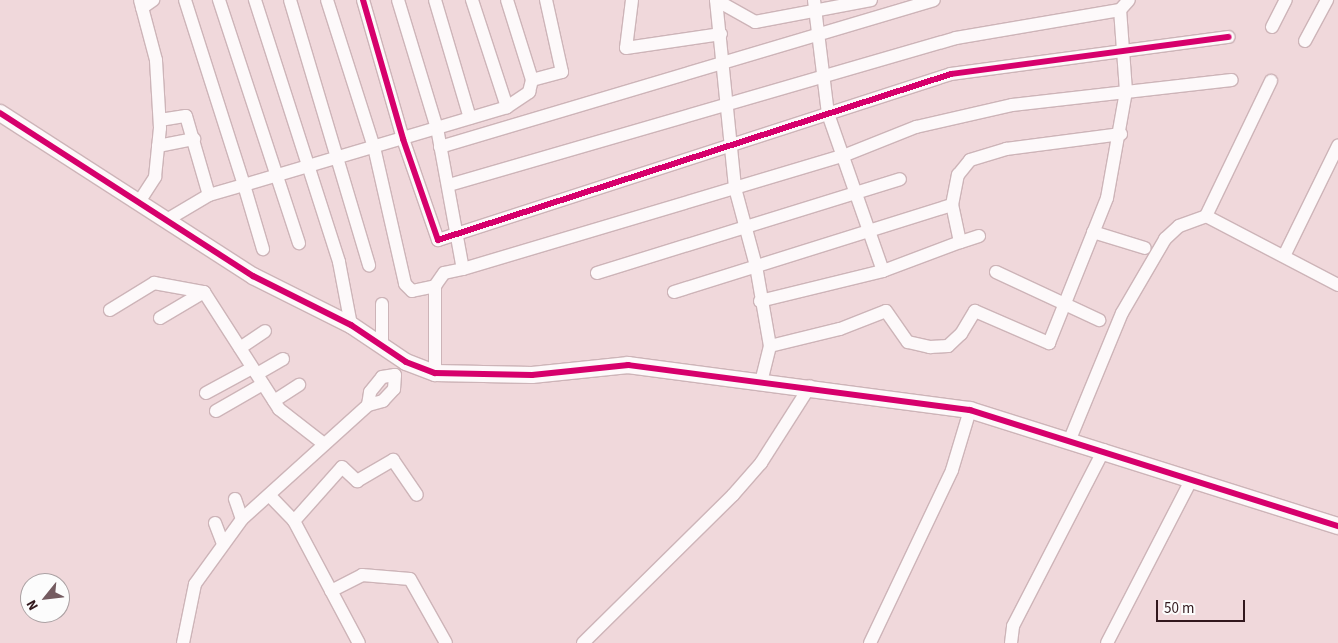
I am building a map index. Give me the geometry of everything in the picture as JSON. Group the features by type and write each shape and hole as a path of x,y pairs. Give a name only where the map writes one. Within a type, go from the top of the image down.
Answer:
{"street":[{"path":"139,202 155,177 160,120 156,60 141,4 153,0"},
{"path":"185,0 263,249"},
{"path":"219,0 275,177 299,244"},
{"path":"255,0 339,262 351,325"},
{"path":"290,0 340,156 369,265"},
{"path":"327,0 374,147 405,284 412,291 435,286"},
{"path":"363,0 403,139 435,237 443,239 732,142 828,114 951,74 1229,37"},
{"path":"398,0 437,128 458,233 463,269"},
{"path":"435,0 470,118"},
{"path":"472,0 507,107"},
{"path":"165,221 209,195 507,107 528,92 532,80 507,0"},
{"path":"532,80 562,72 546,0"},
{"path":"632,0 626,48 721,34"},
{"path":"716,0 725,60 735,188 756,266 760,301 770,346 761,381"},
{"path":"716,0 755,22 815,4 871,0"},
{"path":"440,147 725,60 822,36 930,0"},
{"path":"449,185 728,102 956,38 1120,10 1129,0"},
{"path":"1272,27 1286,0"},
{"path":"1304,41 1327,0"},
{"path":"815,4 822,36 823,76 828,114 871,232 883,271"},
{"path":"770,346 840,329 886,312 908,342 930,347 948,346 962,334 975,311 1049,343 1107,198 1121,134 1126,91 1120,10"},
{"path":"435,373 435,286 444,272 463,269 843,156 916,127 1012,105 1232,80"},
{"path":"1070,439 1122,313 1165,239 1179,226 1206,216 1270,81"},
{"path":"0,113 253,276 351,325 382,344 406,362 435,373 532,376 628,365 810,386 970,410 1070,439 1191,480 1338,526"},
{"path":"160,120 186,116 209,195"},
{"path":"960,242 952,205 962,166 982,154 1121,134"},
{"path":"158,146 194,139"},
{"path":"1284,256 1338,146"},
{"path":"597,273 857,194 900,179"},
{"path":"674,292 871,232 952,205"},
{"path":"1206,216 1338,284"},
{"path":"1094,232 1145,248"},
{"path":"760,301 883,271 979,236"},
{"path":"996,272 1064,307 1099,320"},
{"path":"110,310 154,283 204,292 274,401 324,444"},
{"path":"160,318 204,292"},
{"path":"382,304 382,344"},
{"path":"240,348 265,331"},
{"path":"216,411 257,375 282,359"},
{"path":"183,643 195,584 242,519 270,496 368,405 383,401 394,389 395,375 406,362"},
{"path":"206,393 257,375"},
{"path":"274,401 299,385"},
{"path":"583,643 734,495 761,463 810,386"},
{"path":"870,643 952,470 970,410"},
{"path":"1011,643 1013,626 1104,450"},
{"path":"294,522 342,467 357,481 393,460 417,495"},
{"path":"1107,643 1191,480"},
{"path":"270,496 294,522 359,643"},
{"path":"235,499 242,519"},
{"path":"215,523 223,544"},
{"path":"331,591 362,575 410,578 446,643"}],"cycle path":[{"path":"363,0 403,139 438,240 951,74 1229,37"},
{"path":"0,113 253,276 351,325 406,362 435,373 532,375 628,365 970,410 1338,526"}]}
